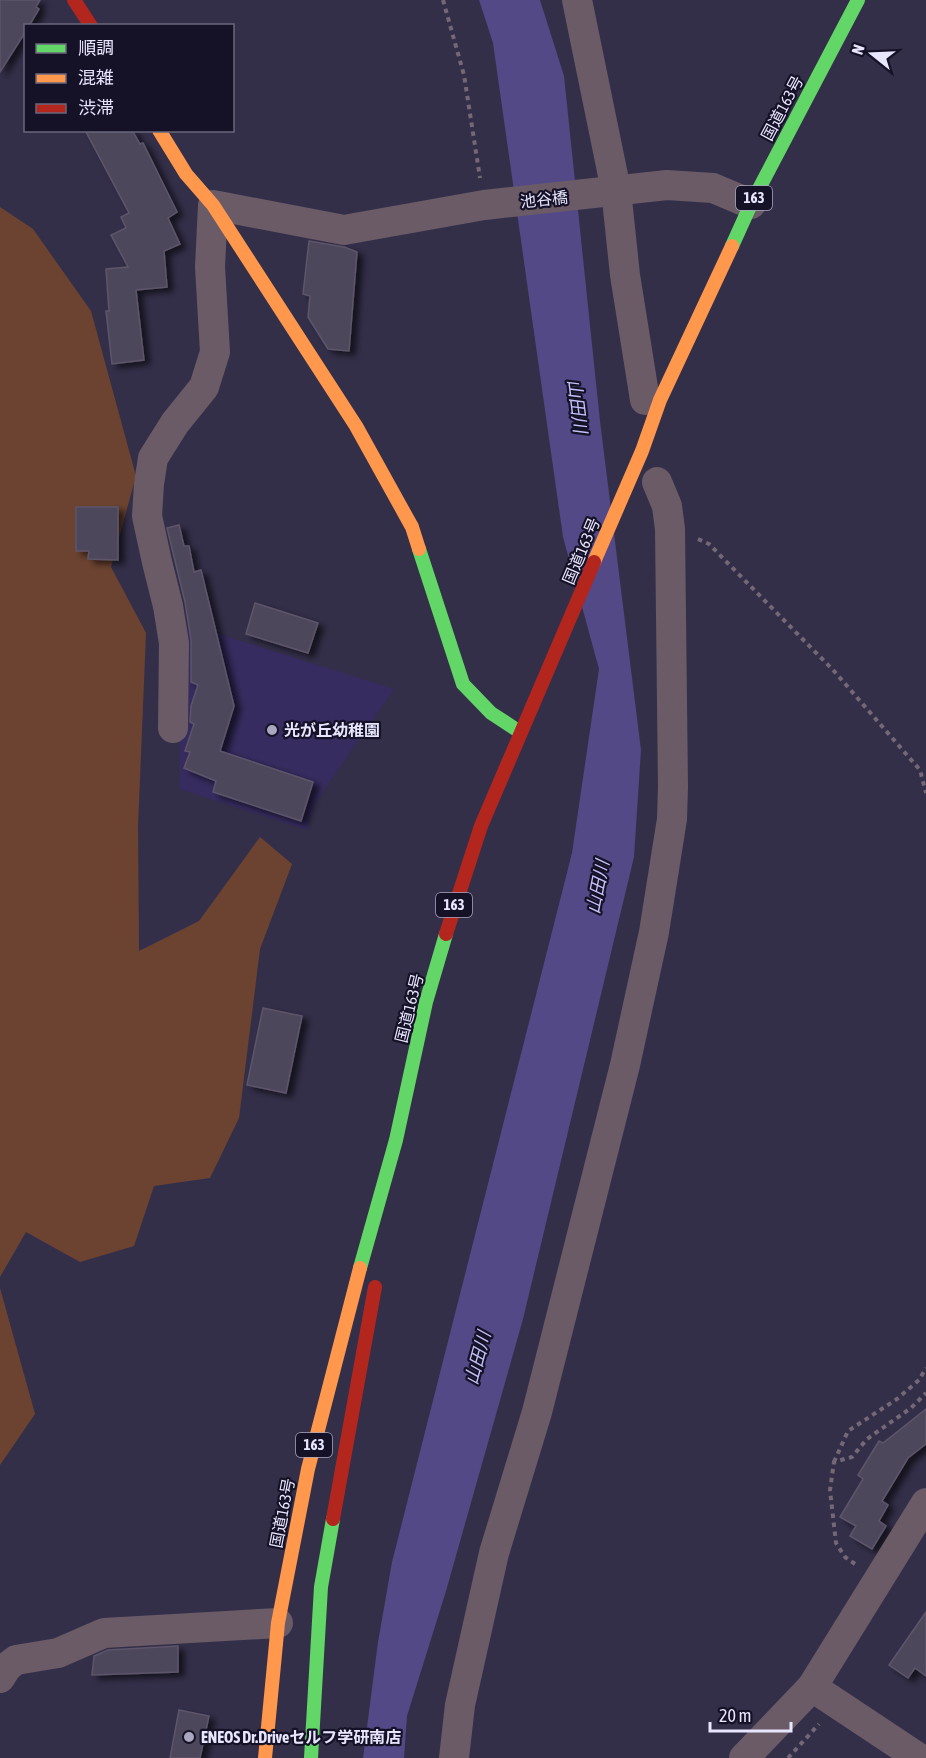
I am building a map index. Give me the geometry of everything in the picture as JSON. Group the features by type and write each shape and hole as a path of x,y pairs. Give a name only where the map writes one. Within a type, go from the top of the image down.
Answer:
{"main road":[{"path":"74,0 90,24"},
{"name":"国道163号","path":"265,1758 278,1623 308,1469 396,1140 426,1002 452,912 481,826 642,450 660,400 751,204 858,0"},
{"path":"160,132 186,174 213,205 356,426 412,527 463,684 491,713 520,732"},
{"name":"国道163号","path":"386,1226 396,1140"},
{"name":"163","path":"311,1758 321,1587 378,1273"}],"street":[{"path":"576,0 645,400"},
{"name":"池谷橋","path":"213,205 344,230 484,205 667,185 713,188 751,204"},
{"path":"173,728 174,643 168,606 147,516 153,458 175,423 204,387 215,352 210,267 213,205"},
{"path":"454,1758 460,1705 494,1553 537,1412 625,1065 654,932 672,819 670,529 667,506 657,482"},
{"path":"744,1758 812,1687 926,1503"},
{"path":"0,1678 16,1660 58,1653 104,1633 278,1623"},
{"path":"812,1687 919,1758"}],"path":[{"path":"443,0 464,75 484,205"},
{"path":"670,529 709,544 834,671 920,770 926,793"},
{"path":"877,1581 845,1557 836,1543 830,1490 834,1462 848,1431 897,1399 919,1380 926,1368"},
{"path":"834,1462 852,1457 867,1439 910,1408 926,1393"}],"shaded area":[{"path":"0,207 33,229 91,311 136,476 111,567 146,633 138,827 139,951 199,921 260,837 292,864 260,949 239,1118 210,1178 154,1186 134,1246 80,1262 26,1232 0,1277"},
{"name":"光が丘幼稚園","path":"190,625 394,689 315,803 306,830 180,789 179,632"},
{"path":"0,1288 35,1414 0,1465"}],"water":[{"name":"山田川","path":"479,0 540,0 564,76 600,421 641,750 634,857 523,1319 446,1591 407,1716 404,1758 363,1758 378,1642 392,1562 572,853 599,669 563,537 493,43"}],"building":[{"path":"0,0 40,0 36,7 39,9 30,24 24,24 24,34 0,72"},
{"path":"86,132 133,132 140,144 143,143 177,212 168,218 180,244 164,251 167,287 136,290 144,360 112,364 106,311 109,311 106,269 128,267 111,235 126,228 121,217 129,213"},
{"path":"309,241 344,247 357,252 349,351 328,349 308,317 310,296 303,294"},
{"path":"76,507 118,507 118,560 88,559 89,551 76,551"},
{"path":"179,525 184,546 189,546 194,572 201,570 234,706 220,751 313,782 301,821 213,792 216,781 184,768 190,752 185,751 194,724 190,722 191,706 198,685 191,682 191,640 185,602 167,528"},
{"path":"255,603 318,623 308,653 246,634"},
{"path":"263,1008 302,1016 286,1093 247,1085"},
{"path":"926,1409 926,1444 908,1458 882,1501 888,1505 879,1521 886,1526 872,1549 850,1536 856,1526 840,1517 863,1479 858,1475 879,1441 883,1443"},
{"path":"926,1612 926,1676 915,1668 908,1678 889,1665"},
{"path":"178,1646 178,1672 92,1675 94,1656 108,1650"},
{"name":"ENEOS Dr.Driveセルフ学研南店","path":"179,1710 209,1716 200,1758 170,1758"}],"traffic: fast":[{"path":"732,246 751,204 858,0"},
{"path":"419,549 463,684 491,713 520,732"},
{"path":"360,1268 396,1140 426,1002 446,934"},
{"path":"311,1758 321,1587 333,1519"}],"traffic: slow":[{"path":"160,132 186,174 213,205 356,426 412,527 419,549"},
{"path":"594,562 642,451 660,400 732,246"},
{"path":"265,1758 278,1623 308,1469 360,1268"}],"traffic: jam":[{"path":"74,0 90,24"},
{"path":"446,934 481,826 594,562"},
{"path":"333,1519 375,1287"}],"place":[{"name":"光が丘幼稚園","path":"272,730"},
{"name":"ENEOS Dr.Driveセルフ学研南店","path":"189,1737"}]}
